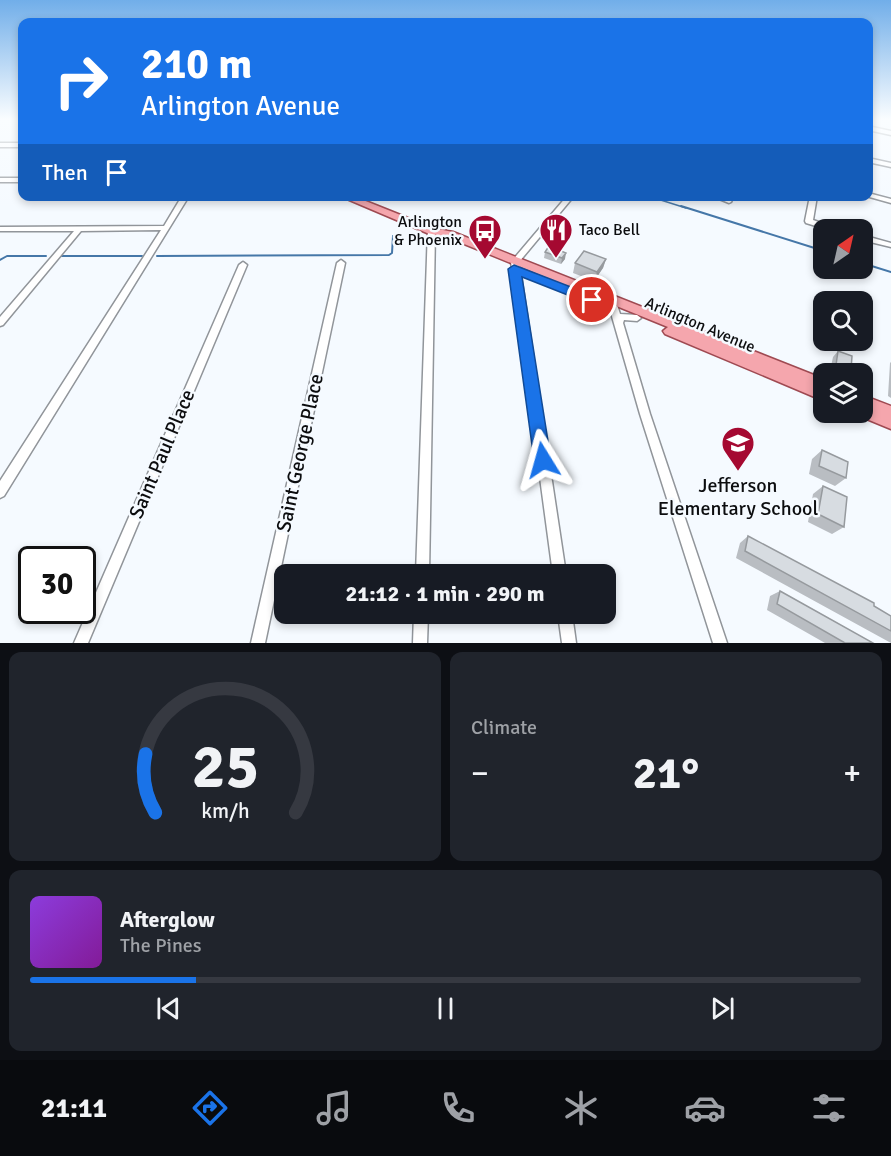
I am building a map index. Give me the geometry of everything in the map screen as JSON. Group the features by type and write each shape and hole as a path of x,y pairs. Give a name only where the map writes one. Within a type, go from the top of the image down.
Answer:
{"main road":[{"name":"Arlington Avenue","path":"356,201 431,231 444,240 515,265 813,381"},
{"name":"Arlington Avenue","path":"613,304 638,318 813,390"},
{"path":"873,405 891,412"},
{"path":"873,416 891,423"}],"street":[{"path":"873,161 891,165"},
{"path":"0,180 18,180"},
{"path":"873,196 891,201"},
{"path":"0,492 183,201"},
{"path":"558,564 515,265 567,201"},
{"path":"812,201 809,221 813,222"},
{"path":"0,229 167,228"},
{"path":"0,323 79,229"},
{"path":"422,564 431,231"},
{"path":"873,240 891,245"},
{"name":"Saint George Place","path":"258,643 341,263"},
{"name":"Saint Paul Place","path":"81,643 243,265"},
{"path":"613,304 645,414 720,643"},
{"path":"618,322 622,317 638,318"},
{"path":"420,643 421,624"},
{"path":"566,624 569,643"}],"building":[{"path":"549,246 566,253 562,258 545,252"},
{"path":"584,251 606,259 597,272 575,263"},
{"path":"838,351 852,356 852,363 836,363"},
{"path":"822,450 848,462 846,478 819,466"},
{"path":"823,486 847,497 844,527 818,514"},
{"path":"748,536 874,603 874,606 891,616 891,631 745,551"},
{"path":"780,591 873,643 845,643 777,604"}],"waterway":[{"path":"664,201 686,208"},
{"path":"681,206 813,248"},
{"path":"157,256 389,255 392,253 393,236"},
{"path":"0,260 7,256 46,256"},
{"path":"61,256 142,256"},
{"path":"873,266 891,272"}],"place":[{"name":"Taco Bell","path":"556,259"},
{"name":"Arlington & Phoenix","path":"485,260"},
{"name":"Jefferson Elementary School","path":"738,472"}],"route":[{"path":"543,460 514,269 592,300"}]}
